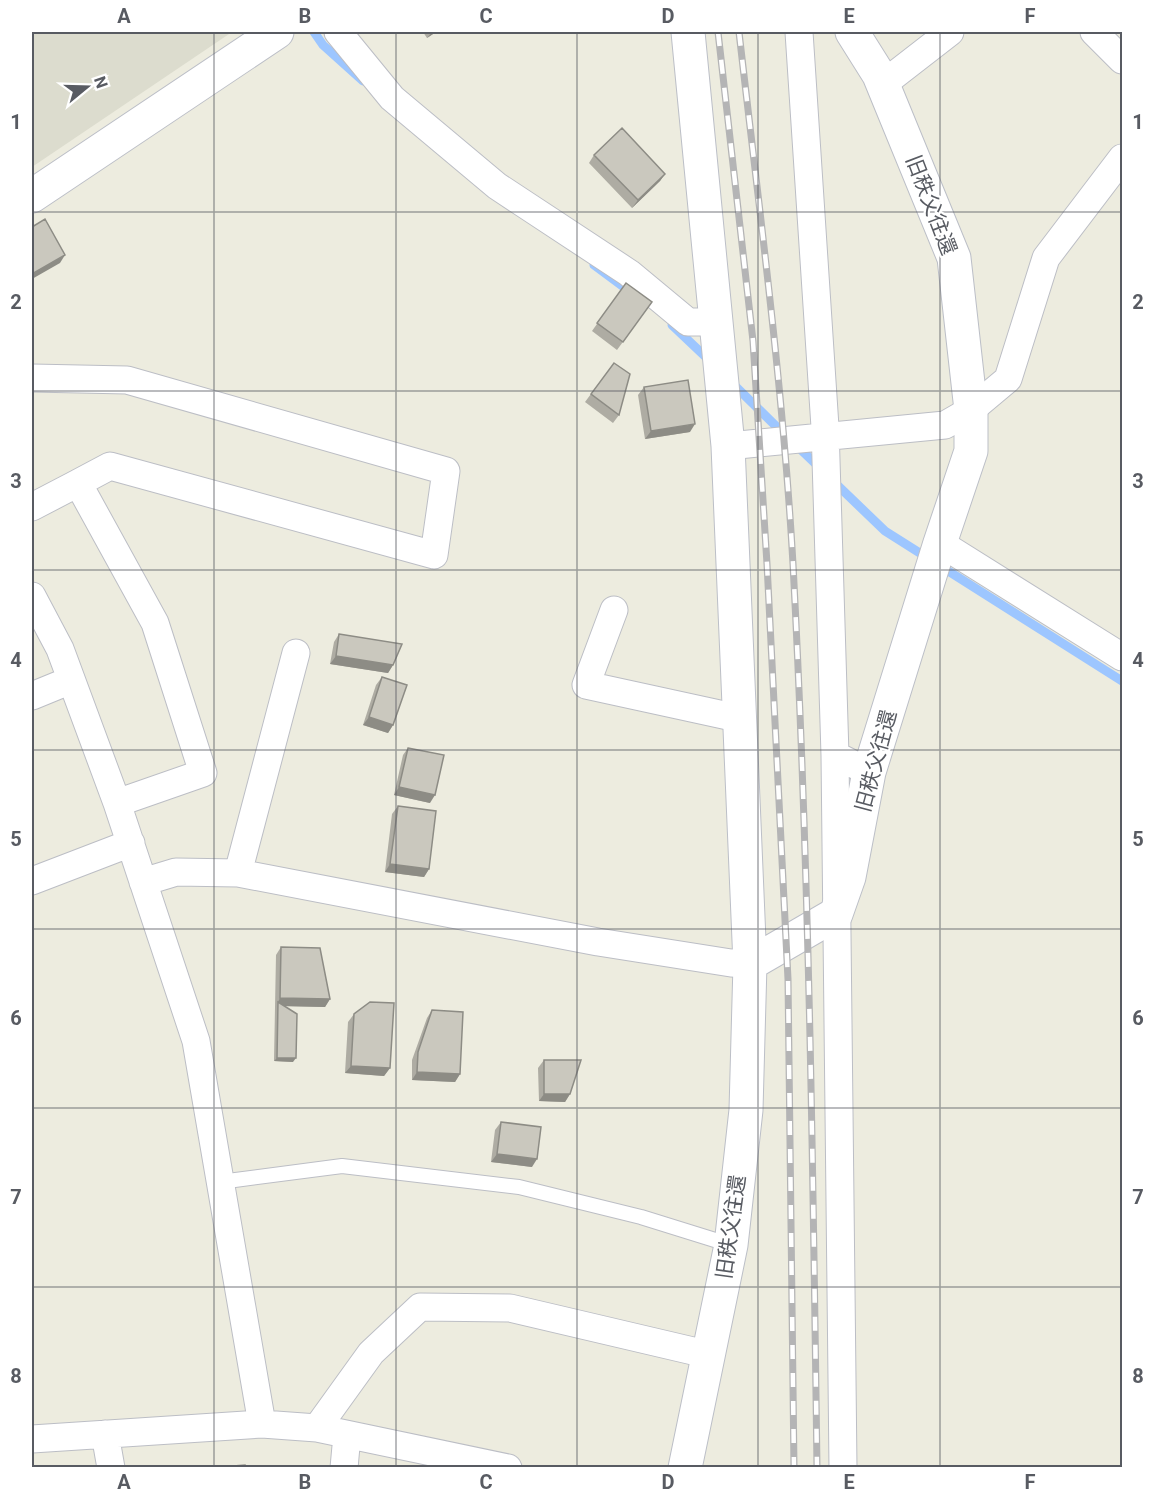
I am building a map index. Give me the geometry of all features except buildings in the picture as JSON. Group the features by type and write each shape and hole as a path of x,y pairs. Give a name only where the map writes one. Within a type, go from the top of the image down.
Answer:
{"street":[{"path":"32,196 276,32"},
{"path":"338,32 392,98 497,186 629,273 688,322 718,322"},
{"name":"旧秩父往還","path":"685,1467 731,1245 746,1110 750,964 742,719 728,446 718,322 688,32"},
{"path":"799,32 825,437 835,755 843,1467"},
{"name":"旧秩父往還","path":"836,914 849,877 870,772 940,543 971,451 971,410 954,258 883,84 852,32"},
{"path":"883,84 950,32"},
{"path":"1094,32 1122,60"},
{"path":"728,446 945,425 971,410 1008,379 1046,258 1122,158"},
{"path":"32,378 127,380 446,471 434,555 110,466 32,507"},
{"path":"78,483 155,623 202,773 117,803"},
{"path":"940,543 1122,657"},
{"path":"32,596 60,649 117,803 196,1041 262,1424"},
{"path":"614,610 586,685 742,719"},
{"path":"238,873 296,653"},
{"path":"32,696 71,680"},
{"path":"835,755 870,772"},
{"path":"32,881 130,843"},
{"path":"143,882 176,872 238,873 598,942 750,964 836,914"},
{"path":"317,1428 371,1353 420,1307 510,1308 710,1355"},
{"path":"32,1439 262,1424 317,1428 508,1467"},
{"path":"105,1434 111,1467"},
{"path":"344,1467 347,1435"}],"lane":[{"path":"220,1182 342,1166 507,1186 641,1217 731,1245"}],"shaded area":[{"path":"32,32 232,32 32,167"}],"waterway":[{"path":"314,32 323,45 363,81"},
{"path":"594,265 633,294"},
{"path":"672,325 710,361"},
{"path":"730,381 785,435"},
{"path":"795,444 820,468"},
{"path":"832,480 885,531 1122,681"}],"railway":[{"path":"718,32 753,341 767,564 788,979 794,1468"},
{"path":"739,32 777,364 793,564 807,903 817,1468"}]}
